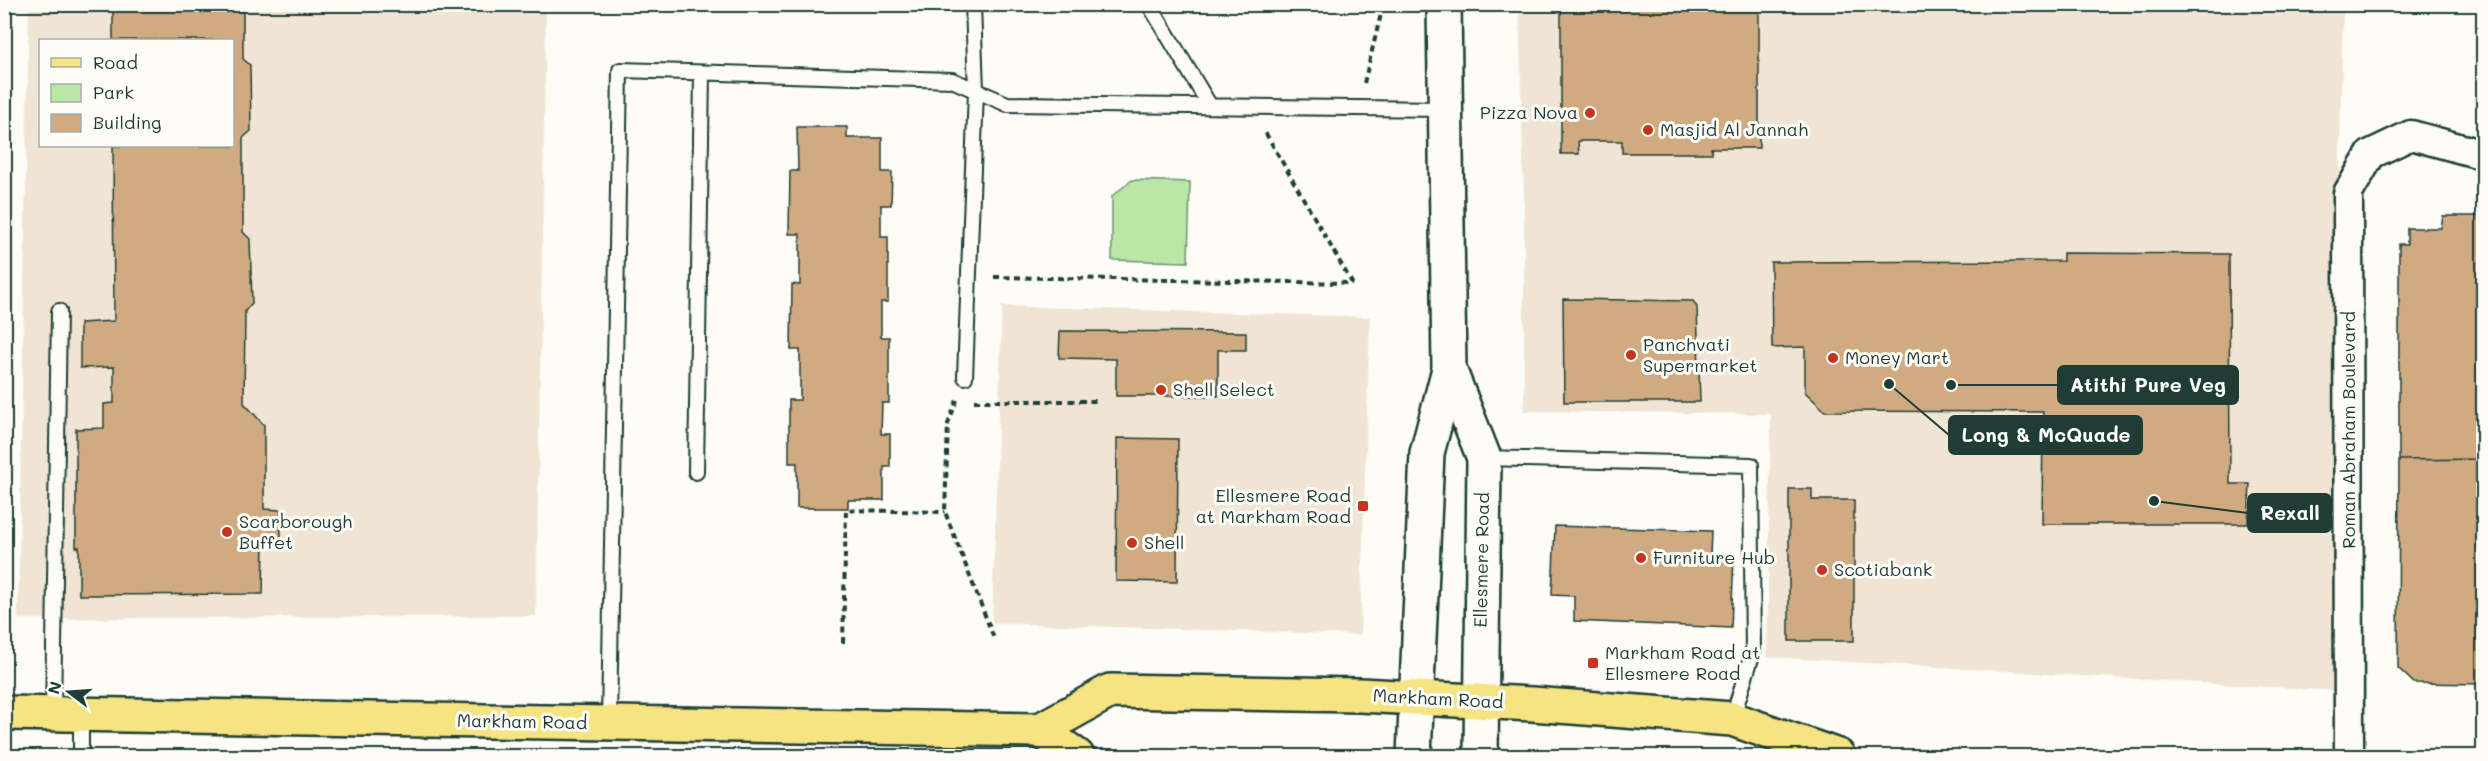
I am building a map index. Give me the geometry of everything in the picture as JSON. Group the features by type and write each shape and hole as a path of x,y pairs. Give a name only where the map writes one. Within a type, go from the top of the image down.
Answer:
{"main road":[{"name":"Ellesmere Road","path":"1414,756 1427,453 1449,369 1444,4"},
{"name":"Ellesmere Road","path":"1449,369 1484,458 1481,756"},
{"name":"Markham Road","path":"4,713 1041,730 1110,691 1416,698 1732,719 1838,756"},
{"path":"1041,730 1077,756"}],"street":[{"name":"Roman Abraham Boulevard","path":"2349,756 2348,193 2371,154 2410,135 2484,155"}],"lane":[{"path":"965,377 976,91 973,4"},
{"path":"1149,4 1210,106"},
{"path":"609,724 620,70 952,80 1007,104 1446,109"},
{"path":"696,472 702,73"},
{"path":"59,311 67,715 81,756"},
{"path":"1484,458 1751,465 1753,652 1732,719"}],"path":[{"path":"1357,108 1381,14 1381,4"},
{"path":"969,276 1352,283 1251,107"},
{"path":"965,377 948,424 945,512 995,641"},
{"path":"957,400 1097,401"},
{"path":"843,643 846,510 945,512"}],"shaded area":[{"path":"29,5 546,5 536,616 18,619"},
{"path":"1519,5 2343,5 2339,196 2336,691 1767,657 1771,414 1524,411 1524,196"},
{"path":"1002,306 1370,317 1360,635 992,623"}],"green space":[{"path":"1132,180 1190,182 1188,262 1112,260 1112,196"}],"building":[{"path":"113,4 243,4 243,59 250,65 251,131 243,138 243,232 250,239 252,303 245,311 244,403 264,425 264,509 281,510 281,542 264,541 263,594 79,595 79,547 76,547 76,429 104,428 104,404 114,403 114,367 80,368 80,323 114,321 113,147 234,147 234,39 113,39"},
{"path":"1561,4 1759,6 1759,148 1711,148 1712,153 1622,153 1622,141 1578,141 1579,154 1561,154"},
{"path":"797,127 847,127 847,138 882,138 882,172 892,172 891,205 881,205 881,237 888,237 888,302 881,302 881,337 889,337 889,403 882,403 881,434 890,434 890,467 884,467 884,500 848,500 848,508 797,508 797,463 789,463 789,400 800,400 800,350 791,350 792,284 800,285 800,234 789,234 790,171 798,171"},
{"path":"2443,216 2484,216 2484,459 2399,460 2399,244 2407,244 2407,228 2441,228"},
{"path":"2063,253 2229,254 2230,484 2250,484 2248,524 2042,524 2043,412 1825,411 1805,392 1805,347 1772,348 1771,262 2063,261"},
{"name":"Panchvati Supermarket","path":"1563,299 1693,301 1697,307 1700,402 1564,402"},
{"path":"1060,331 1246,332 1246,350 1218,350 1218,396 1116,396 1116,359 1059,358"},
{"path":"1117,438 1178,439 1177,582 1116,581"},
{"path":"2484,459 2484,684 2414,683 2398,668 2399,460"},
{"name":"Scotiabank","path":"1789,489 1812,489 1812,500 1854,500 1854,641 1789,641"},
{"path":"1555,526 1711,531 1710,555 1734,555 1731,628 1574,621 1574,596 1552,595"}],"place":[{"name":"Pizza Nova","path":"1590,113"},
{"name":"Masjid Al Jannah","path":"1648,130"},
{"name":"Panchvati Supermarket","path":"1631,355"},
{"name":"Money Mart","path":"1833,358"},
{"name":"Long & McQuade","path":"1889,384"},
{"name":"Atithi Pure Veg","path":"1951,385"},
{"name":"Shell Select","path":"1161,390"},
{"name":"Rexall","path":"2154,501"},
{"name":"Ellesmere Road at Markham Road","path":"1363,506"},
{"name":"Scarborough Buffet","path":"227,532"},
{"name":"Shell","path":"1132,543"},
{"name":"Furniture Hub","path":"1641,558"},
{"name":"Scotiabank","path":"1822,570"},
{"name":"Markham Road at Ellesmere Road","path":"1593,663"}]}
